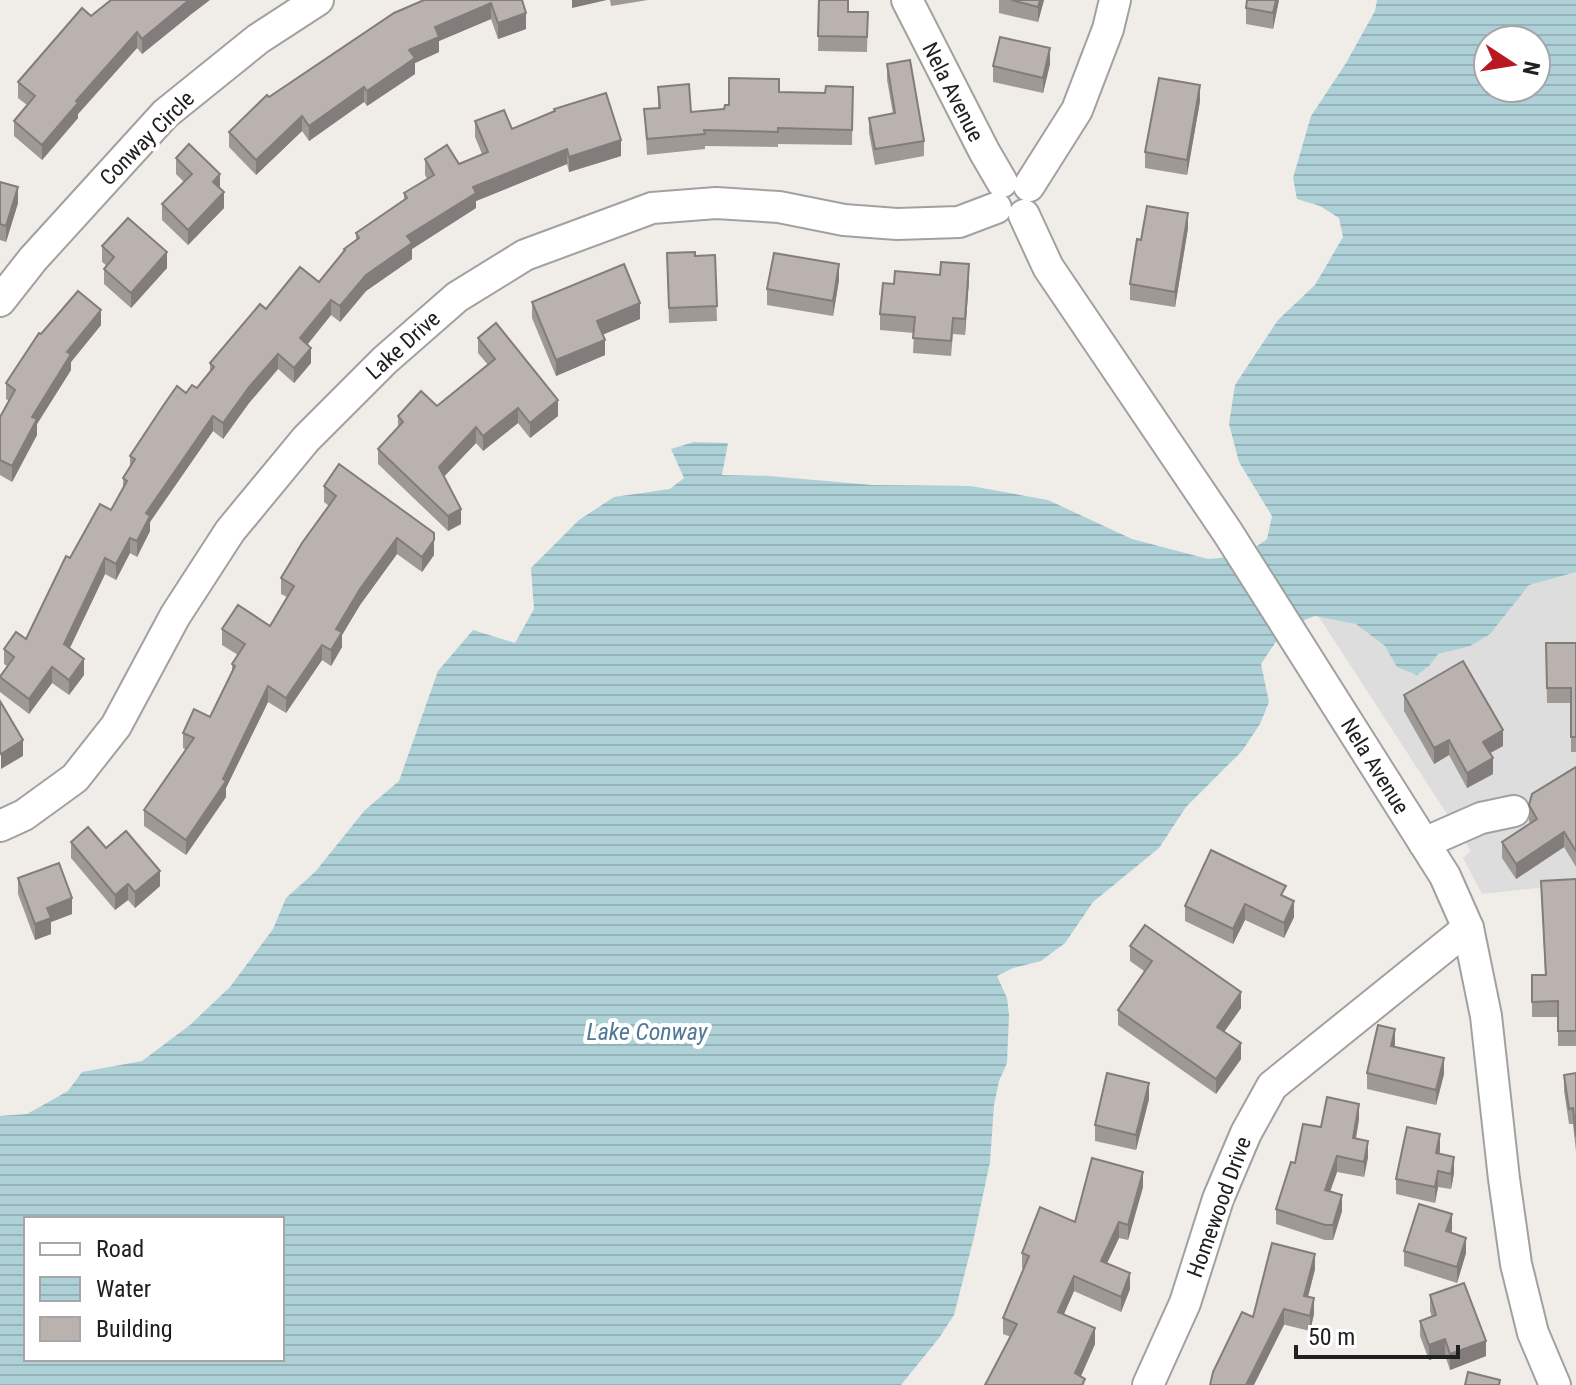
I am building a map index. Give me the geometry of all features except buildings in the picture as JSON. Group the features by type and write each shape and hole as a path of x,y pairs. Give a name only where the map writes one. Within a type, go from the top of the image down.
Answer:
{"street":[{"name":"Conway Circle","path":"0,301 33,259 165,114 258,39 318,0"},
{"name":"Nela Avenue","path":"907,0 984,151 1013,198 1048,267 1228,533 1445,876 1468,928 1486,1016 1516,1264 1533,1333 1555,1385"},
{"path":"1013,198 1077,110 1108,29 1115,0"},
{"name":"Lake Drive","path":"0,826 24,815 75,778 116,726 175,616 230,531 306,439 385,360 457,297 525,255 652,208 716,203 779,207 844,220 897,224 959,222 1013,198"},
{"path":"1424,843 1481,818 1514,811"},
{"name":"Homewood Drive","path":"1148,1385 1185,1303 1218,1199 1246,1133 1272,1086 1468,928"}],"shaded area":[{"path":"1576,508 1576,884 1482,894 1463,858 1471,851 1295,580"}],"water":[{"name":"Lake Conway","path":"1377,0 1576,0 1576,572 1529,585 1490,634 1470,646 1438,654 1417,675 1397,667 1385,646 1356,624 1315,616 1299,622 1275,643 1261,664 1269,702 1260,724 1242,751 1186,807 1159,848 1093,902 1065,943 1041,961 1013,968 997,976 1007,998 1009,1015 1007,1063 994,1105 990,1162 974,1237 954,1315 901,1385 0,1385 0,1116 27,1114 68,1091 82,1072 142,1061 190,1025 230,987 273,929 286,898 315,872 365,810 399,781 438,671 473,630 515,643 534,609 531,568 579,520 614,497 670,489 684,478 671,449 694,442 728,443 722,475 872,485 971,486 1048,500 1132,539 1208,559 1243,556 1267,539 1272,516 1239,462 1229,424 1235,385 1278,320 1315,285 1343,237 1339,218 1320,206 1297,199 1293,178 1311,116 1346,63 1375,11"}]}
